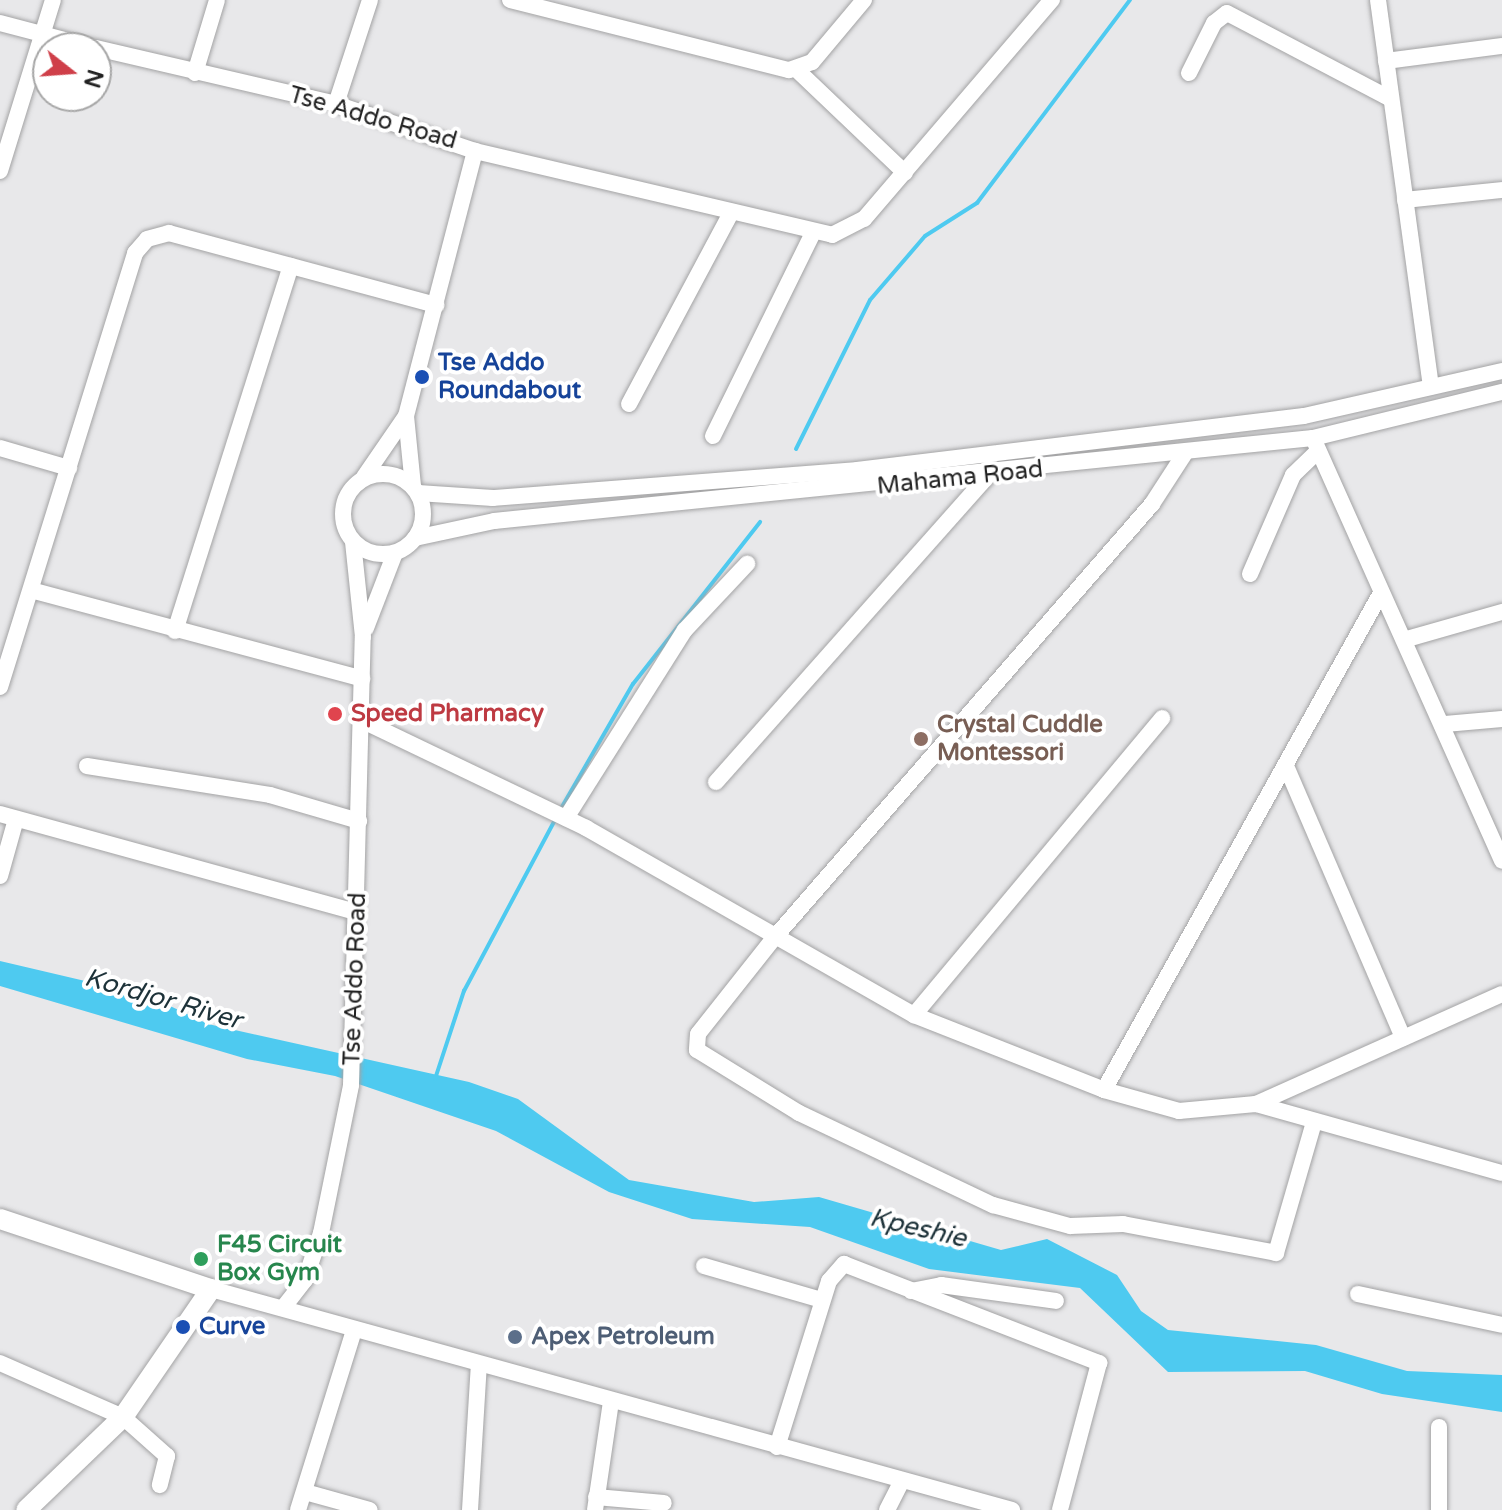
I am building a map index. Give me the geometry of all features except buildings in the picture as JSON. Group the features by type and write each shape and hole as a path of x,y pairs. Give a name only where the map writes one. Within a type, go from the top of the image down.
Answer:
{"main road":[{"path":"0,1219 211,1289 123,1417 26,1510"}],"street":[{"path":"43,32 53,0"},
{"path":"195,73 217,0"},
{"path":"336,104 370,0"},
{"path":"797,70 864,0"},
{"path":"475,151 813,233 847,231 905,173 1052,0"},
{"path":"1378,0 1431,386"},
{"path":"521,1 797,70 905,173"},
{"path":"1189,73 1214,23 1227,13 1391,99"},
{"name":"Tse Addo Road","path":"0,23 32,32"},
{"path":"1386,61 1502,46"},
{"name":"Tse Addo Road","path":"112,52 336,104 475,151 406,416 364,477"},
{"path":"0,171 32,67"},
{"path":"1405,200 1502,190"},
{"path":"629,404 731,213"},
{"path":"0,687 135,253 147,239 169,233 436,305"},
{"path":"713,436 813,233"},
{"path":"175,631 291,266"},
{"name":"Mahama Road","path":"415,490 493,498 857,470 1304,416 1502,371"},
{"name":"Mahama Road","path":"415,538 494,521 989,475 1185,453 1315,444 1502,392"},
{"name":"Tse Addo Road","path":"406,416 415,490"},
{"path":"1250,574 1293,475 1315,444"},
{"path":"1315,444 1381,593 1407,639 1502,861"},
{"path":"0,448 69,468"},
{"path":"1185,453 1152,504 774,938 698,1034 697,1050 799,1113 993,1205 1070,1226 1123,1224 1276,1253 1313,1126"},
{"path":"390,473 415,490 423,508 415,538 395,553 380,555 353,542 342,514 364,477 390,473"},
{"path":"716,782 989,475"},
{"name":"Tse Addo Road","path":"283,1308 312,1262 342,1137 355,1035 363,637 353,542"},
{"name":"Tse Addo Road","path":"363,637 395,553"},
{"path":"565,817 685,630 747,564"},
{"path":"31,590 362,679"},
{"path":"1104,1090 1381,593"},
{"path":"1407,639 1502,612"},
{"path":"914,1015 1162,718"},
{"path":"1445,724 1502,719"},
{"path":"361,720 539,803 914,1015 1104,1090 1179,1111 1256,1104 1502,994"},
{"path":"87,766 270,795 359,821"},
{"path":"1286,766 1403,1038"},
{"path":"0,876 8,816 357,912"},
{"path":"1256,1104 1313,1126 1502,1173"},
{"path":"777,1447 822,1300 836,1266 844,1264 1099,1363 1060,1510"},
{"path":"704,1266 822,1300"},
{"path":"911,1291 941,1285 1056,1301"},
{"path":"211,1289 901,1482 1012,1510"},
{"path":"1358,1294 1502,1325"},
{"path":"298,1510 354,1330"},
{"path":"0,1363 123,1417 167,1456 160,1485"},
{"path":"470,1510 479,1364"},
{"path":"611,1401 596,1503 664,1503"},
{"path":"1439,1427 1439,1510"},
{"path":"887,1510 901,1482"},
{"path":"305,1492 370,1510"}],"water":[{"name":"Kpeshie","path":"0,961 149,996 208,1024 469,1082 518,1099 629,1180 754,1202 819,1197 1001,1250 1047,1239 1117,1275 1141,1311 1168,1330 1316,1345 1407,1371 1502,1375 1502,1412 1382,1394 1305,1371 1168,1372 1080,1288 929,1269 810,1227 692,1219 609,1192 496,1131 335,1076 247,1059 0,986"}],"waterway":[{"path":"796,449 870,300 925,236 977,203 1130,0"},
{"path":"559,812 633,684 760,522"},
{"path":"435,1079 464,991 555,820"}],"place":[{"name":"Tse Addo Roundabout","path":"422,377"},
{"name":"Speed Pharmacy","path":"335,714"},
{"name":"Crystal Cuddle Montessori","path":"921,739"},
{"name":"F45 Circuit Box Gym","path":"201,1259"},
{"name":"Curve","path":"183,1327"},
{"name":"Apex Petroleum","path":"515,1337"}],"water label":[{"name":"Kordjor River","path":"163,999"}]}
